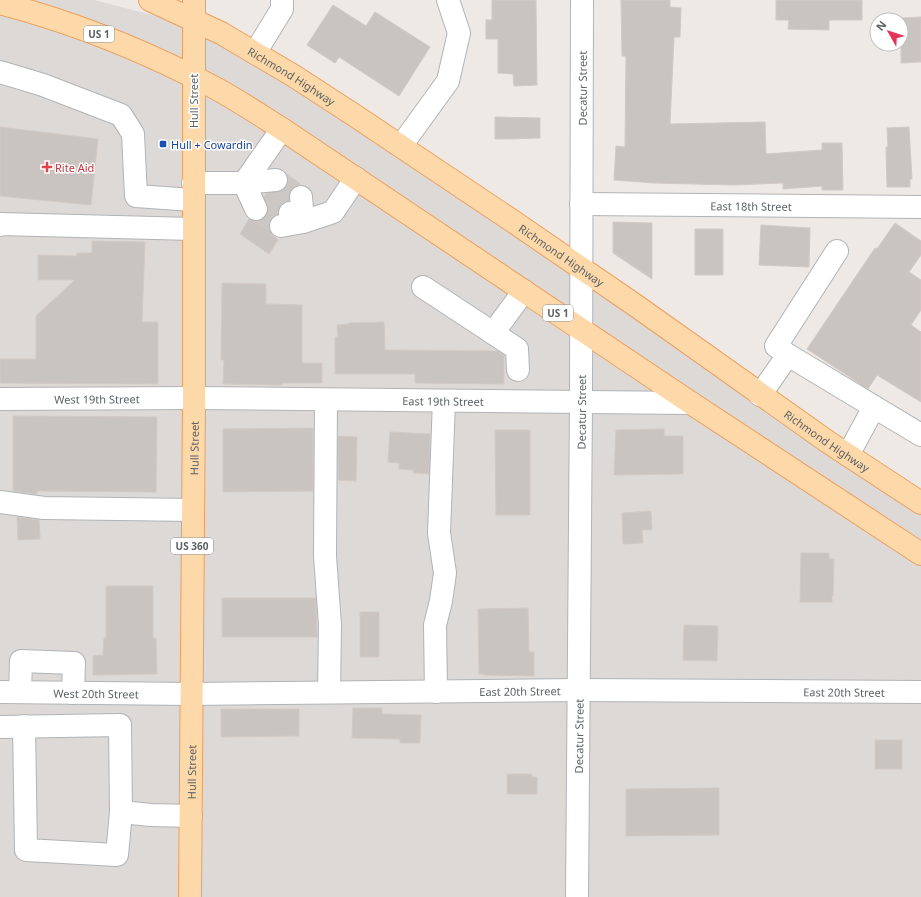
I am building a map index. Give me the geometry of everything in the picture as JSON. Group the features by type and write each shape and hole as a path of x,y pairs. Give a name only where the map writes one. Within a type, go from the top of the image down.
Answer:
{"main road":[{"name":"Richmond Highway","path":"150,0 194,10 221,33 294,76 401,146 580,268 760,395 921,503"},
{"name":"US 1","path":"0,3 84,28 149,55 218,90 282,129 691,403 921,554"},
{"name":"Hull Street","path":"190,897 194,398 194,10"}],"street":[{"path":"255,53 282,9 282,0"},
{"path":"401,146 448,81 459,33 448,0"},
{"name":"Decatur Street","path":"577,897 581,401 580,268 582,0"},
{"path":"0,72 43,85 121,115 133,134 136,196 193,191 244,183 266,195"},
{"path":"244,183 282,129"},
{"path":"294,215 333,212 356,178"},
{"name":"East 18th Street","path":"581,204 921,207"},
{"path":"0,225 193,229"},
{"path":"837,251 776,346 788,355 921,435"},
{"path":"423,287 517,349 518,370"},
{"path":"493,333 524,291"},
{"path":"760,395 788,355"},
{"name":"West 19th Street","path":"0,399 194,398"},
{"name":"East 19th Street","path":"194,398 691,403"},
{"path":"326,400 325,556 330,626 328,692"},
{"path":"436,692 435,625 445,573 439,533 444,400"},
{"path":"848,455 874,407"},
{"path":"0,502 44,508 193,510"},
{"path":"10,692 21,661 74,663 73,693"},
{"name":"East 20th Street","path":"191,694 579,690 921,692"},
{"name":"West 20th Street","path":"10,692 191,694"},
{"path":"0,727 24,726 120,725 121,812 117,855 26,850 24,726"},
{"path":"121,812 151,815 191,816"}],"shaded area":[{"path":"0,0 94,0 214,31 921,509 921,897 0,897"}],"building":[{"path":"492,0 536,0 537,85 514,86 513,74 498,73 498,39 486,39 486,20 492,20"},
{"path":"621,0 670,0 670,7 681,8 680,37 674,37 670,124 765,122 766,154 822,150 822,143 842,143 843,190 822,190 822,186 783,189 783,183 733,185 654,183 614,180 616,146 625,147 626,56 622,56"},
{"path":"776,0 862,0 862,20 829,20 829,30 788,29 789,20 776,20"},
{"path":"333,5 366,26 375,12 430,47 399,96 339,57 335,63 307,45"},
{"path":"921,17 921,62 901,63 901,52 909,52 909,18"},
{"path":"495,117 540,118 540,138 495,139"},
{"name":"Rite Aid","path":"0,127 98,139 91,205 0,196"},
{"path":"909,127 912,179 910,179 910,187 887,187 887,128"},
{"path":"288,179 297,185 290,191 289,201 284,202 280,206 278,214 269,221 271,234 278,240 269,254 240,234 249,219 255,221 261,220 266,216 268,210 264,197 267,193 284,190"},
{"path":"613,222 652,223 652,279 613,253"},
{"path":"895,223 921,241 921,255 909,272 921,280 921,310 911,325 921,332 921,402 877,375 868,389 807,349 875,248 877,249"},
{"path":"761,225 810,228 809,267 759,265"},
{"path":"695,229 723,229 723,275 695,275"},
{"path":"92,241 145,242 142,322 158,322 158,384 0,383 0,359 36,359 36,316 75,280 38,280 38,255 77,256 77,253 92,253"},
{"path":"222,283 266,284 266,304 302,305 302,363 322,363 322,383 282,383 282,385 223,384 224,360 221,360"},
{"path":"384,322 385,350 497,351 504,355 504,384 415,383 415,374 335,374 335,337 338,337 337,325 349,323"},
{"path":"13,416 157,417 156,492 37,491 37,494 13,491"},
{"path":"313,428 313,491 223,492 223,429"},
{"path":"664,429 664,436 683,436 683,474 614,475 616,430"},
{"path":"495,430 530,430 530,515 496,515"},
{"path":"390,432 430,434 429,474 413,473 413,470 399,469 399,463 388,462"},
{"path":"338,436 357,437 356,481 338,480"},
{"path":"651,511 652,530 642,530 643,543 623,544 622,513"},
{"path":"17,517 39,520 40,539 18,540"},
{"path":"801,553 829,553 829,559 834,559 832,602 800,602"},
{"path":"106,586 153,586 153,638 156,638 157,674 93,675 93,656 103,655 104,638 106,638"},
{"path":"222,598 316,598 317,637 222,637"},
{"path":"528,608 529,652 534,652 534,676 479,674 478,609"},
{"path":"360,612 379,612 379,657 360,657"},
{"path":"684,625 718,626 717,661 683,660"},
{"path":"353,708 382,708 382,714 421,715 420,743 400,743 400,739 352,738"},
{"path":"221,709 299,709 299,736 221,737"},
{"path":"875,740 902,740 902,769 875,769"},
{"path":"507,774 532,774 532,777 537,777 537,794 507,794"},
{"path":"719,788 719,835 626,836 626,789"}],"tunnel":[{"path":"276,180 301,197"},
{"path":"265,196 290,213"},
{"path":"256,209 281,226"}],"place":[{"name":"Hull + Cowardin","path":"163,144"},
{"name":"Rite Aid","path":"47,167"}]}
